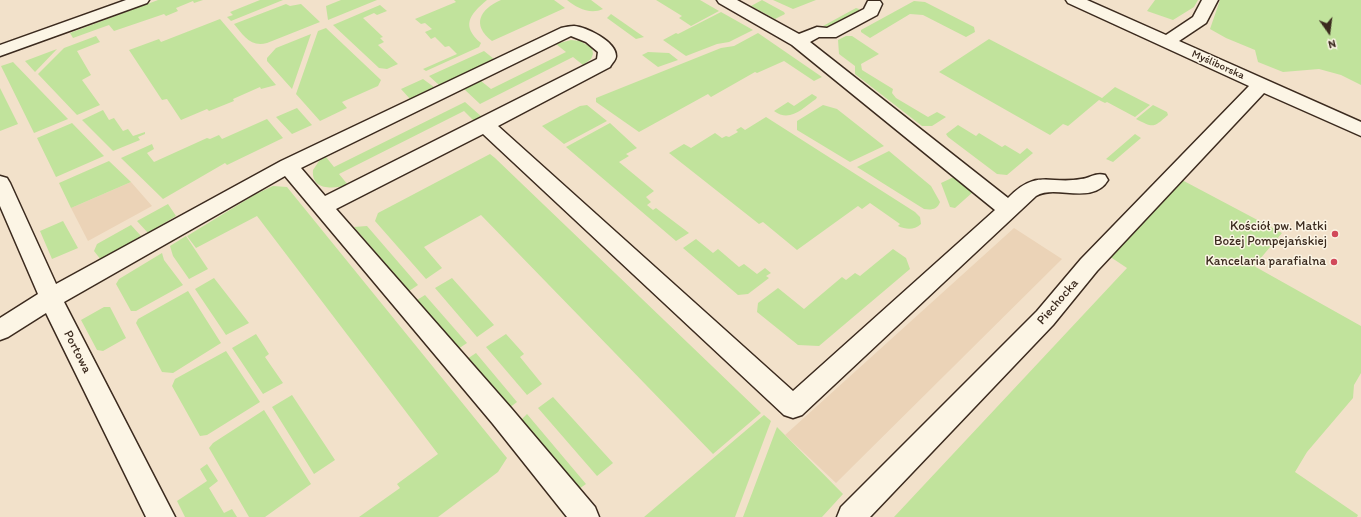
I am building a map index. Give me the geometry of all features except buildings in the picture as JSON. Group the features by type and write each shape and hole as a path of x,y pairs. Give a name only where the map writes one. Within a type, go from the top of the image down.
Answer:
{"street":[{"path":"0,51 141,0"},
{"path":"725,0 798,40 1009,210"},
{"name":"Myśliborska","path":"1074,0 1361,130"},
{"path":"1167,42 1200,20 1210,0"},
{"path":"798,40 817,32 830,32 871,12 878,2"},
{"path":"0,330 51,298 288,166 567,32 584,33 606,49 609,54 608,59 604,63 322,207"},
{"name":"Piechocka","path":"851,517 1045,318 1089,265 1262,84"},
{"path":"485,125 793,406 1031,190 1046,185 1069,188 1089,186 1098,180"},
{"path":"288,166 502,416 585,517"},
{"name":"Portowa","path":"0,183 62,323 161,517"}],"shaded area":[{"path":"131,182 152,206 88,241 71,208"},
{"path":"1014,228 1062,259 836,483 785,435"}],"green space":[{"path":"158,0 203,0 194,3 193,1 176,8 178,11 166,16 164,14 114,31 109,25 73,38 70,33"},
{"path":"260,0 283,0 231,21 227,17 233,15 230,12"},
{"path":"341,0 377,0 328,20 326,6"},
{"path":"454,0 487,0 472,16 469,26 475,37 481,43 479,47 426,71 423,69 457,54 449,46 445,47 435,37 431,39 425,32 432,29 425,23 421,24 415,19 456,2"},
{"path":"501,0 554,0 565,8 492,41 485,35 482,29 480,23 481,18 483,13 488,8"},
{"path":"567,0 591,0 603,9 598,11 584,10"},
{"path":"656,0 700,0 719,11 691,26 679,18 682,16"},
{"path":"762,0 785,14 775,19 751,6"},
{"path":"773,0 816,0 793,9"},
{"path":"1155,0 1198,0 1194,7 1173,20 1147,11"},
{"path":"1220,0 1361,0 1361,85 1341,75 1319,69 1283,72 1258,62 1255,50 1226,38 1210,29"},
{"path":"914,1 925,2 974,27 975,32 966,37 923,15 910,14 870,38 861,32 861,30"},
{"path":"286,4 290,6 301,4 320,22 261,44 256,44 248,40 234,24"},
{"path":"380,5 387,11 377,15 374,13 363,18 383,37 380,38 384,42 378,45 398,64 387,69 379,68 333,25"},
{"path":"856,8 859,9 860,12 829,28 823,26"},
{"path":"721,12 753,30 729,42 717,44 686,56 663,40 676,33 678,34"},
{"path":"611,14 644,37 636,39 607,18"},
{"path":"220,19 276,85 261,89 260,87 233,99 234,101 209,111 207,109 181,120 167,99 162,100 129,50 159,39 161,42"},
{"path":"326,28 381,80 378,86 342,102 347,108 320,121 296,94 318,31"},
{"path":"758,33 822,77 814,81 784,61 757,73 755,72 711,97 708,94 639,132 596,102 596,98 721,48 734,46"},
{"path":"311,34 292,89 267,61 267,58 276,48"},
{"path":"96,36 100,42 77,51 91,75 82,80 100,105 77,115 38,74 64,48"},
{"path":"846,36 852,36 879,54 861,64 862,70 893,89 892,93 896,98 928,117 937,112 946,117 932,126 922,126 855,74 855,66 839,54 838,40"},
{"path":"989,39 1102,98 1115,87 1150,105 1135,117 1107,102 1105,103 1099,100 1068,126 1063,124 1050,135 939,72"},
{"path":"571,40 580,41 592,48 593,54 591,59 583,65 573,57 480,104 464,89 481,81 491,89 566,52 556,44"},
{"path":"57,49 35,72 25,61"},
{"path":"484,51 494,59 439,85 429,76"},
{"path":"648,52 669,53 678,60 658,67 642,55"},
{"path":"13,62 68,119 34,133 1,66"},
{"path":"423,79 434,87 410,99 401,89"},
{"path":"0,88 18,124 0,131"},
{"path":"812,94 817,97 816,99 796,113 785,115 774,111 788,102 794,106"},
{"path":"465,102 482,117 474,121 464,111 339,174 348,185 330,188 324,187 316,182 313,177 313,170 319,161 326,157 334,167"},
{"path":"587,105 607,121 564,144 542,126 580,106"},
{"path":"823,105 837,109 884,146 850,162 797,130 797,121"},
{"path":"1153,105 1167,112 1168,115 1153,125 1146,124 1136,119"},
{"path":"297,108 312,125 292,134 276,117"},
{"path":"103,110 109,120 114,118 123,131 128,129 133,136 145,132 145,134 138,137 140,140 113,151 82,120"},
{"path":"766,117 915,212 920,217 921,224 910,229 898,226 900,224 870,203 862,209 858,206 797,250 763,222 759,224 669,153 684,144 691,148 715,133 722,138 726,136 729,137 738,132 736,130 741,127 745,130"},
{"path":"267,119 283,138 227,165 225,163 163,199 121,158 152,144 154,149 147,153 154,162 207,138 210,139 219,135 222,139"},
{"path":"72,123 104,156 56,177 37,138"},
{"path":"610,123 637,148 626,154 629,156 619,162 654,191 646,197 651,202 647,205 653,210 656,208 689,233 676,241 566,147"},
{"path":"958,125 976,136 979,133 1002,147 1005,145 1020,154 1027,148 1033,153 1007,175 997,174 948,137 946,134"},
{"path":"1135,134 1141,138 1113,162 1106,159"},
{"path":"889,151 931,186 940,202 937,207 924,209 857,167"},
{"path":"490,154 761,413 713,454 481,215 424,247 442,268 426,279 375,221 378,213"},
{"path":"109,161 131,182 71,208 59,183"},
{"path":"956,176 973,192 955,208 950,207 941,183"},
{"path":"1182,180 1282,233 1254,266 1361,326 1361,373 1354,385 1353,398 1307,452 1295,472 1358,515 1357,517 894,517 1127,268 1109,256"},
{"path":"273,186 287,187 507,458 498,472 438,517 359,517 400,488 397,484 438,454 257,216 196,248 187,236 256,194"},
{"path":"168,204 176,216 148,233 137,221"},
{"path":"63,221 78,248 52,259 40,231"},
{"path":"131,225 141,236 101,260 94,251 97,244"},
{"path":"367,226 418,285 409,291 354,227"},
{"path":"186,236 208,269 189,279 173,256 170,246"},
{"path":"696,239 713,253 718,249 739,267 744,264 757,274 765,268 771,273 766,276 769,278 748,294 738,295 683,248"},
{"path":"893,249 906,258 910,269 819,346 798,345 757,312 758,303 778,288 804,309 842,277 846,280 855,273 860,276"},
{"path":"162,253 164,260 183,285 136,311 131,311 116,284 119,279"},
{"path":"214,278 249,323 226,335 195,289"},
{"path":"452,278 494,325 477,337 435,288"},
{"path":"188,291 221,343 173,373 162,372 136,323 138,319"},
{"path":"425,295 467,343 458,349 417,300"},
{"path":"104,307 110,307 126,338 103,351 97,350 81,320"},
{"path":"256,334 269,354 265,357 283,383 263,394 232,348"},
{"path":"506,334 524,354 520,357 542,384 527,395 486,347"},
{"path":"226,351 260,402 207,435 200,436 172,386 175,379"},
{"path":"476,353 517,402 509,408 467,359"},
{"path":"292,395 335,460 314,474 272,407"},
{"path":"553,397 613,463 597,476 538,408"},
{"path":"264,410 311,484 265,517 249,517 209,448 213,443"},
{"path":"527,414 586,484 579,489 521,420"},
{"path":"764,415 771,421 735,517 644,517"},
{"path":"777,427 843,494 822,517 743,517"},
{"path":"207,464 218,481 209,488 224,513 232,509 237,517 185,517 177,501 207,481 200,469"}],"place":[{"name":"Kościół pw. Matki Bożej Pompejańskiej","path":"1335,234"},
{"name":"Kancelaria parafialna","path":"1334,262"}]}
